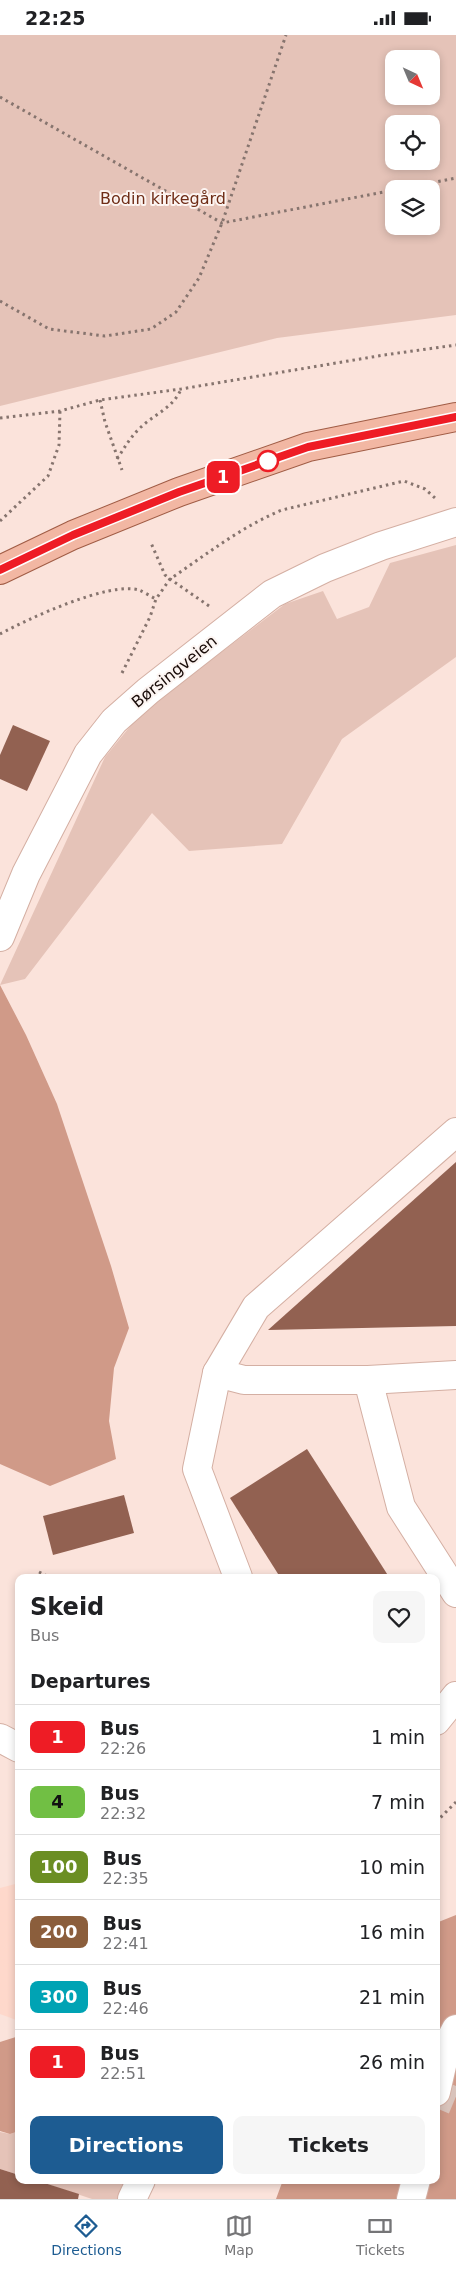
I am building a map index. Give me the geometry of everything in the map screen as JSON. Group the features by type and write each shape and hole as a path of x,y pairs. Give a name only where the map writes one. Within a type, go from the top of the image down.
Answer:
{"main road":[{"path":"0,570 73,535 170,495 308,447 456,417"}],"street":[{"name":"Børsingveien","path":"0,937 26,874 88,754 114,721 148,691 272,594 325,568 381,545 453,523"},
{"path":"237,1574 197,1469 217,1373 256,1307 456,1132"},
{"path":"217,1373 244,1380 368,1380 456,1375"},
{"path":"368,1380 401,1507 456,1593"},
{"path":"440,1716 456,1696"},
{"path":"0,1738 15,1746"},
{"path":"440,2074 446,2048 456,2029"},
{"path":"132,2199 138,2184"},
{"path":"412,2199 415,2184"}],"path":[{"path":"0,301 48,329 105,337 151,329 176,312 199,278 222,223 285,36 280,35"},
{"path":"0,97 222,223 385,192"},
{"path":"440,181 456,178"},
{"path":"0,418 60,411 100,400 182,389 374,356 456,345"},
{"path":"118,459 132,436 152,417 177,400 182,389"},
{"path":"100,400 104,422 122,470"},
{"path":"0,521 48,476 59,445 60,411"},
{"path":"120,676 150,617 156,599 170,579 237,532 265,517 282,510 404,481 425,489 438,500 453,523"},
{"path":"151,543 164,575 213,609 241,618"},
{"path":"0,634 58,607 118,589 138,589 156,599"},
{"path":"39,1572 43,1574"},
{"path":"440,1818 456,1802"}],"shaded area":[{"path":"0,985 26,1035 57,1104 111,1266 129,1328 114,1368 109,1421 116,1459 50,1486 0,1464"},
{"path":"15,1884 15,2020 0,2014 0,1888"},
{"path":"456,1915 456,2199 276,2199 282,2184 440,2184 440,1921"},
{"path":"15,2037 15,2132 10,2134 0,2131 0,2042"}],"green space":[{"name":"Bodin kirkegård","path":"0,35 456,35 456,315 277,338 0,406"},
{"path":"456,545 456,657 342,739 282,844 189,851 152,813 25,979 0,985 105,757 141,713 285,604 323,591 337,619 369,607 390,563"},
{"path":"0,2132 10,2134 15,2132 15,2174 0,2169"},
{"path":"47,2184 126,2185 121,2199 92,2199"}],"building":[{"path":"13,725 50,741 27,791 0,779 0,755"},
{"path":"456,1162 456,1326 268,1330"},
{"path":"307,1449 387,1574 278,1574 230,1498"},
{"path":"124,1495 134,1533 53,1555 43,1516"},
{"path":"0,2169 15,2174 15,2184 48,2184 79,2194 78,2199 0,2199"}],"tunnel":[{"path":"440,2098 452,2070"}],"bus line":[{"name":"1","path":"0,570 73,535 179,492 308,447 456,417"}]}
